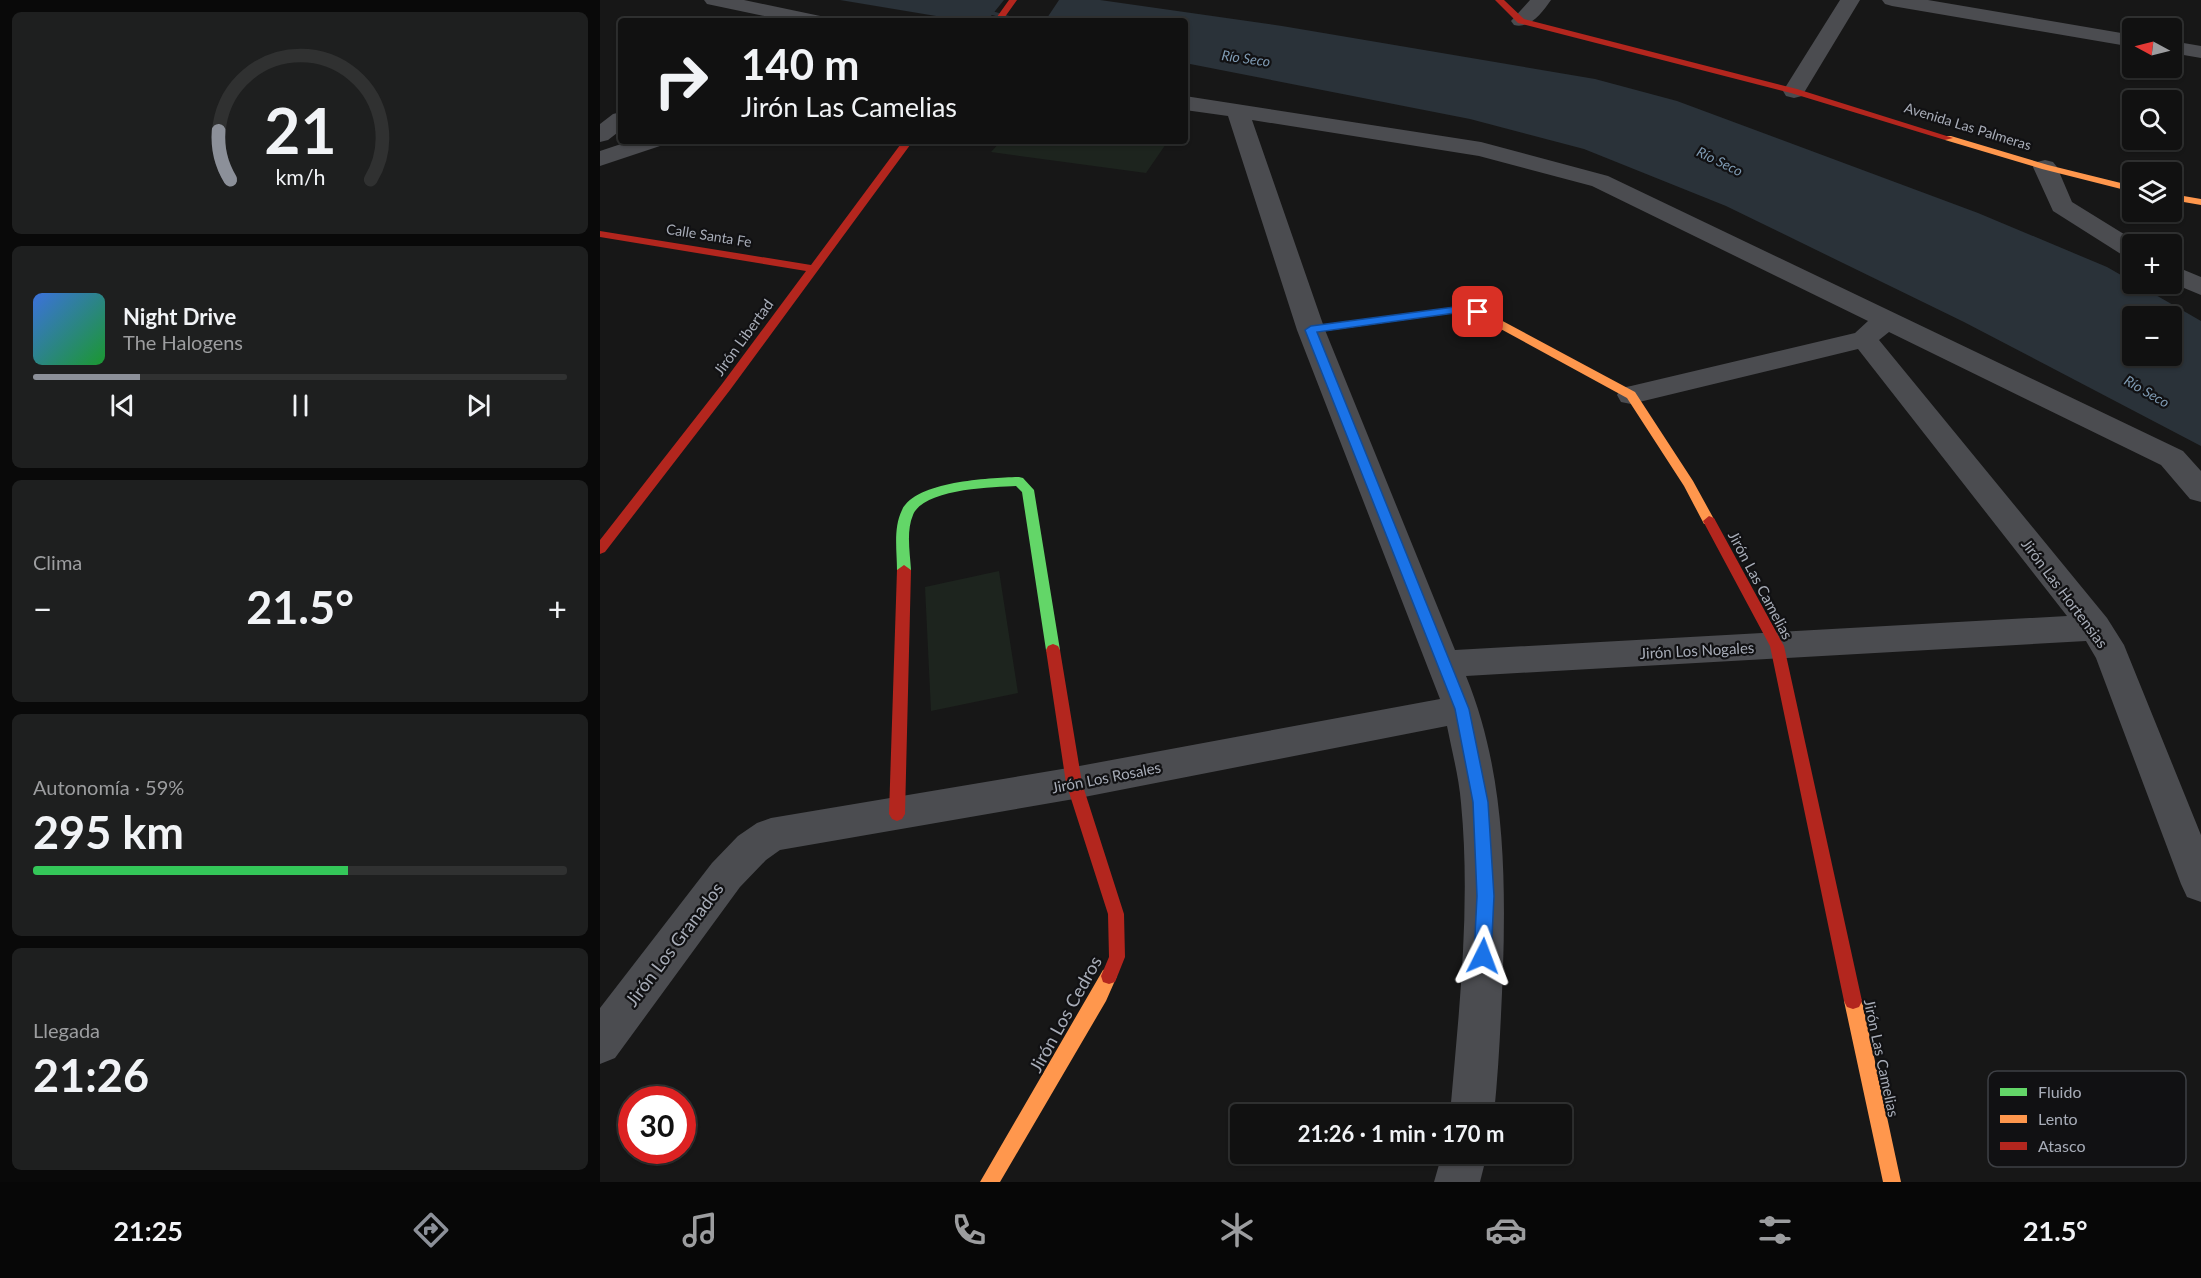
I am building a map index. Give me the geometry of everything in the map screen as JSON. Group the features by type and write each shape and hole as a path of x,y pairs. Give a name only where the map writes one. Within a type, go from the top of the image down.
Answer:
{"street":[{"path":"714,0 757,15 788,18"},
{"path":"1000,18 1013,0"},
{"path":"1499,0 1521,21 1541,0"},
{"path":"1794,91 1850,0"},
{"path":"1892,0 2122,39"},
{"name":"Avenida Las Palmeras","path":"1521,21 1794,91 2045,167 2122,186"},
{"path":"2182,49 2201,52"},
{"path":"1188,104 1480,149 1600,181 1875,329 2172,458 2201,491"},
{"path":"1238,112 1311,330 1462,709 1480,802 1485,896 1480,1016 1473,1104"},
{"path":"600,137 618,122"},
{"path":"600,137 618,139"},
{"path":"600,159 642,144"},
{"name":"Jirón Libertad","path":"600,549 726,387 906,144"},
{"path":"2045,167 2062,206 2122,244"},
{"path":"2182,199 2201,202"},
{"name":"Calle Santa Fe","path":"600,234 814,268"},
{"path":"2182,278 2201,287"},
{"name":"Jirón Las Camelias","path":"1311,330 1462,309 1478,312 1631,395 1689,484 1777,646 1892,1182"},
{"path":"1631,395 1875,329"},
{"name":"Jirón Las Hortensias","path":"1875,329 2095,627 2112,655 2201,884"},
{"name":"Jirón Los Cedros","path":"897,814 905,519 911,504 928,494 1002,481 1019,481 1028,490 1074,783 1116,914 1117,957 1100,995 989,1182"},
{"name":"Jirón Los Nogales","path":"1443,664 2095,627"},
{"name":"Jirón Los Rosales","path":"752,848 771,835 1074,783 1462,709"},
{"name":"Jirón Los Granados","path":"600,1043 726,875 752,848"},
{"path":"1457,1182 1462,1164"}],"shaded area":[{"path":"998,144 1166,144 1146,173 991,152"},
{"path":"999,571 1018,693 931,711 925,587"}],"water":[{"path":"840,0 1004,0 989,18 948,18"},
{"path":"1059,0 1100,0 1282,26 1595,79 1677,101 1978,213 2107,267 2122,276 2122,294 2154,294 2175,306 2122,306 2122,366 2182,366 2182,310 2201,321 2201,446 1964,322 1726,206 1584,149 1470,119 1188,64 1188,18 1047,18"}],"waterway":[{"name":"Río Seco","path":"995,13 1012,18"}],"traffic: fast":[{"path":"904,570 904,524 908,510 915,502 927,496 959,487 1019,481 1028,490 1053,650"}],"traffic: slow":[{"path":"1948,138 2045,167 2122,186"},
{"path":"2182,199 2201,202"},
{"path":"1311,330 1462,309 1478,312 1631,395 1689,484 1709,521"},
{"path":"989,1182 1109,976"},
{"path":"1853,1001 1892,1182"}],"traffic: jam":[{"path":"1000,18 1013,0"},
{"path":"1499,0 1521,21 1794,91 1948,138"},
{"path":"600,549 726,387 906,144"},
{"path":"600,234 814,269"},
{"path":"1709,521 1777,646 1853,1001"},
{"path":"897,814 904,570"},
{"path":"1053,650 1074,783 1116,914 1117,957 1109,976"}],"route":[{"path":"1478,312 1462,309 1311,330 1462,709 1480,802 1485,896 1483,956"}]}
